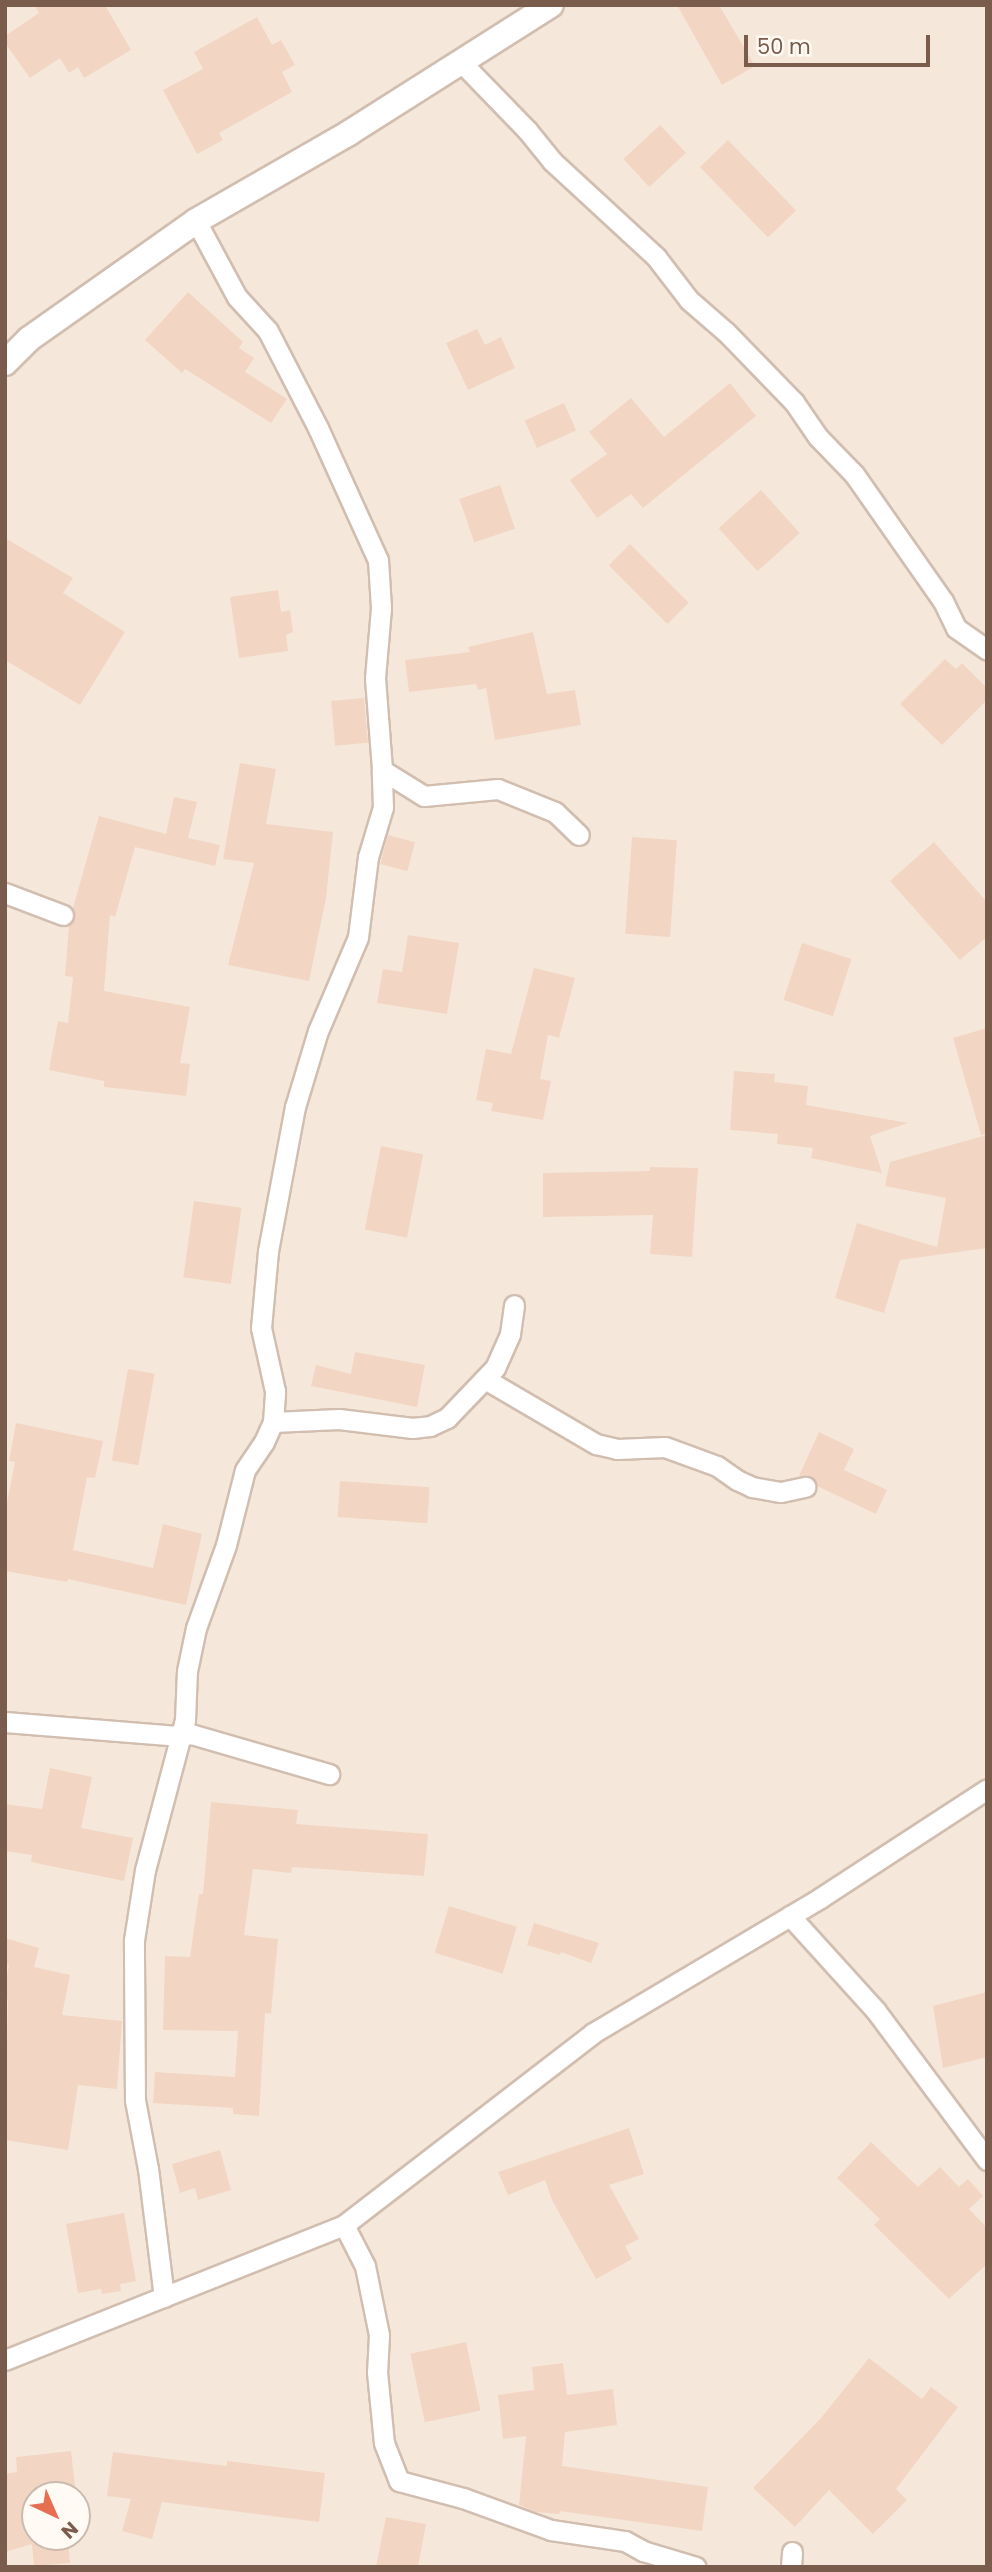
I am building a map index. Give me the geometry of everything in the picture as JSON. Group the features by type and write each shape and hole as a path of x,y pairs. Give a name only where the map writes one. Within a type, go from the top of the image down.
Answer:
{"street":[{"path":"5,363 29,339 196,221 349,133 551,5"},
{"path":"461,62 527,130 552,161 656,257 690,300 726,332 794,402 818,437 854,474 900,537 925,579 943,601 956,628 987,650"},
{"path":"164,2297 148,2169 135,2100 134,1940 147,1860 186,1720 187,1671 196,1628 226,1545 245,1470 264,1442 273,1422 275,1391 261,1328 268,1251 295,1107 318,1031 358,937 368,857 383,807 375,678 381,608 378,560 318,428 268,331 237,297 196,221"},
{"path":"382,770 424,796 498,789 555,812 579,835"},
{"path":"5,893 63,915"},
{"path":"273,1422 339,1419 412,1428 430,1426 447,1418 495,1368 506,1348 514,1305"},
{"path":"485,1379 596,1444 617,1449 665,1447 717,1466 737,1480 752,1486 781,1492 805,1487"},
{"path":"5,1722 180,1736 191,1734 231,1743 329,1774"},
{"path":"5,2360 344,2225 593,2033 790,1916 987,1789"},
{"path":"790,1916 876,2011 987,2160"},
{"path":"344,2225 365,2266 379,2335 377,2372 384,2443 400,2481 463,2498 551,2530 625,2541 643,2551 696,2567"}],"shaded area":[{"path":"5,5 987,5 987,2567 5,2567"}],"building":[{"path":"34,5 105,5 131,50 84,78 78,67 69,73 60,58 30,78 5,43 5,36 39,13"},
{"path":"677,5 719,5 755,66 722,85"},
{"path":"257,17 272,45 281,40 295,65 282,72 292,92 219,133 223,140 197,154 163,90 203,69 194,52"},
{"path":"660,125 686,153 649,187 623,159"},
{"path":"728,140 796,210 768,238 700,167"},
{"path":"188,292 243,342 239,348 254,358 245,372 287,399 271,423 185,369 182,373 145,340"},
{"path":"477,329 485,345 501,337 515,368 468,390 446,343"},
{"path":"730,383 756,416 643,508 631,494 597,518 570,480 607,454 589,432 631,398 664,437"},
{"path":"564,403 576,430 537,448 525,420"},
{"path":"500,485 515,528 474,542 459,499"},
{"path":"761,490 800,533 757,571 719,528"},
{"path":"5,538 73,578 63,593 125,632 80,705 5,660"},
{"path":"630,544 689,603 667,624 609,565"},
{"path":"278,590 281,612 290,610 293,632 286,635 288,651 239,658 230,597"},
{"path":"533,632 547,694 575,690 581,725 495,740 486,688 478,690 476,684 409,692 405,660 470,652 468,647"},
{"path":"945,659 956,669 962,663 987,688 987,700 942,745 900,704"},
{"path":"364,698 368,743 335,746 331,701"},
{"path":"240,763 276,769 266,824 333,832 326,898 309,981 228,965 254,863 223,859"},
{"path":"174,797 197,802 188,838 220,845 215,866 135,847 115,917 110,915 104,991 190,1007 180,1063 190,1064 186,1096 104,1087 104,1081 49,1070 58,1021 68,1023 73,977 65,976 69,925 75,919 73,908 99,816 166,834"},
{"path":"388,835 415,842 407,871 380,864"},
{"path":"632,837 677,840 670,937 625,934"},
{"path":"934,842 987,902 987,937 960,960 890,881"},
{"path":"408,935 459,943 447,1014 377,1003 383,969 402,972"},
{"path":"802,943 851,959 833,1016 783,1000"},
{"path":"534,968 575,978 559,1038 548,1035 540,1079 551,1081 543,1120 491,1111 493,1103 476,1100 486,1049 511,1054"},
{"path":"987,1028 987,1134 981,1135 953,1038"},
{"path":"734,1071 775,1074 774,1082 808,1086 806,1105 908,1123 870,1136 882,1173 811,1158 813,1148 777,1144 778,1134 730,1130"},
{"path":"987,1135 987,1248 900,1260 884,1313 835,1298 857,1223 937,1247 946,1198 885,1186 890,1162"},
{"path":"381,1146 423,1154 407,1238 365,1229"},
{"path":"650,1167 698,1168 692,1257 650,1254 653,1215 543,1217 543,1173 650,1171"},
{"path":"194,1201 242,1208 231,1284 183,1277"},
{"path":"355,1352 425,1365 417,1407 311,1386 316,1365 351,1374"},
{"path":"128,1369 155,1374 138,1465 112,1461"},
{"path":"16,1423 103,1441 95,1478 87,1477 73,1550 153,1568 163,1524 202,1534 186,1605 68,1579 67,1582 5,1571 5,1513 15,1462 9,1461"},
{"path":"819,1432 854,1449 844,1470 887,1490 876,1514 817,1486 809,1476 799,1476"},
{"path":"340,1481 430,1487 427,1523 337,1517"},
{"path":"50,1768 92,1777 81,1828 133,1838 124,1881 31,1862 32,1855 5,1851 5,1804 42,1809"},
{"path":"211,1802 298,1810 296,1824 428,1834 424,1876 292,1867 291,1873 253,1869 244,1935 278,1939 271,2014 265,2013 259,2116 233,2114 233,2108 153,2103 155,2072 235,2077 238,2031 163,2030 165,1956 190,1957 199,1894 203,1894"},
{"path":"449,1906 517,1927 503,1974 435,1953"},
{"path":"534,1923 599,1943 591,1963 561,1952 560,1955 527,1945"},
{"path":"5,1938 39,1948 34,1967 70,1975 62,2015 122,2021 117,2089 78,2085 68,2150 5,2140 8,2002 5,1987 9,1965 5,1964"},
{"path":"987,1992 987,2057 943,2068 933,2006"},
{"path":"629,2128 644,2174 609,2185 639,2239 625,2246 632,2259 596,2279 552,2200 545,2180 508,2195 498,2172"},
{"path":"871,2142 918,2187 940,2167 959,2187 968,2179 983,2196 969,2209 987,2228 987,2264 949,2299 874,2225 880,2219 837,2178"},
{"path":"220,2150 231,2190 198,2200 195,2188 180,2193 172,2164"},
{"path":"124,2213 136,2281 120,2284 121,2291 102,2294 101,2289 78,2293 66,2224"},
{"path":"466,2342 481,2410 425,2422 410,2354"},
{"path":"869,2358 922,2399 931,2387 958,2407 896,2489 907,2500 873,2534 829,2490 795,2527 753,2488 821,2418"},
{"path":"563,2363 567,2395 613,2389 617,2425 565,2432 562,2466 708,2487 702,2531 560,2511 559,2514 536,2512 519,2505 526,2436 503,2439 498,2395 534,2390 532,2367"},
{"path":"71,2451 74,2481 21,2481 21,2547 5,2552 5,2474 17,2472 16,2457"},
{"path":"113,2452 227,2466 227,2461 325,2473 319,2522 162,2502 152,2539 122,2531 131,2499 107,2496"},
{"path":"386,2517 426,2524 418,2567 376,2567"},
{"path":"33,2551 69,2551 70,2563 34,2566"}]}
